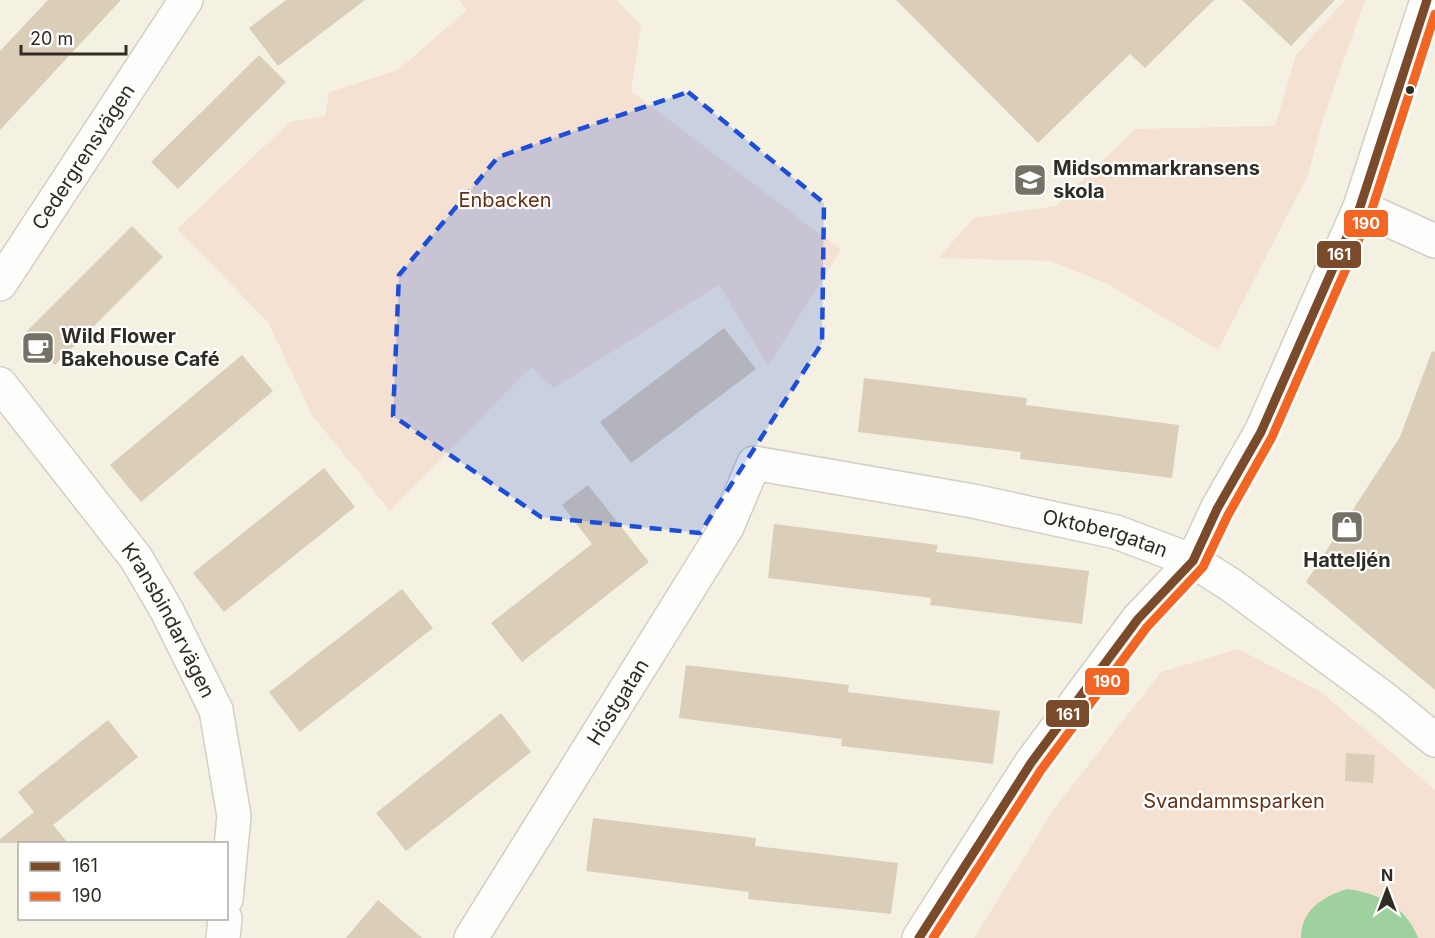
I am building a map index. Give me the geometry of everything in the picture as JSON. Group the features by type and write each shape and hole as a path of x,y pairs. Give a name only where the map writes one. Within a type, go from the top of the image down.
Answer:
{"street":[{"name":"Cedergrensvägen","path":"0,284 186,0"},
{"path":"919,938 1031,763 1138,619 1193,561 1217,509 1261,432 1360,207 1427,0"},
{"path":"1360,207 1435,241"},
{"name":"Kransbindarvägen","path":"0,384 136,558 167,611 216,710 234,816 228,878"},
{"name":"Oktobergatan","path":"754,463 973,501 1094,527 1145,541 1193,561 1231,585 1386,700 1435,740"},
{"name":"Höstgatan","path":"471,938 727,527 754,463"},
{"path":"223,938 225,920"}],"highlighted area":[{"path":"688,92 824,203 822,343 700,533 541,517 393,416 399,275 498,157"}],"green space":[{"name":"Enbacken","path":"459,0 617,0 641,26 631,91 841,250 768,366 719,285 554,388 531,367 390,511 312,415 268,322 177,229 290,122 325,116 329,92 398,70 467,10"},
{"path":"1345,0 1365,0 1324,116 1308,175 1218,350 1104,282 1050,261 938,258 974,218 1056,206 1135,129 1275,126 1296,55"},
{"name":"Svandammsparken","path":"1238,649 1321,692 1435,790 1435,938 974,938 1054,809 1161,672"}],"shaded area":[{"path":"1347,889 1369,894 1390,903 1406,917 1418,938 1301,938 1302,928 1309,912 1329,896"}],"building":[{"path":"48,0 121,0 0,130 0,51"},
{"path":"286,0 365,0 278,66 249,28"},
{"name":"Midsommarkransens skola","path":"896,0 1214,0 1145,68 1130,54 1038,143"},
{"path":"1242,0 1335,0 1291,46"},
{"path":"259,55 286,82 178,189 151,162"},
{"path":"132,226 163,257 55,365 24,334"},
{"path":"724,328 756,369 631,463 600,422"},
{"path":"1432,351 1435,352 1435,690 1306,582 1400,437"},
{"path":"242,355 273,391 141,502 110,465"},
{"path":"864,378 1027,398 1026,405 1179,425 1172,478 1020,459 1021,452 858,432"},
{"path":"324,468 355,507 224,612 193,573"},
{"path":"588,485 649,562 522,662 491,623 592,544 562,505"},
{"path":"774,524 938,545 936,552 1089,571 1082,624 930,605 931,598 768,578"},
{"path":"402,589 433,628 300,732 269,692"},
{"path":"686,665 849,685 848,692 1000,711 993,764 841,746 842,739 679,718"},
{"path":"501,713 531,752 406,851 376,813"},
{"path":"108,720 138,757 53,825 67,842 0,843 0,839 34,812 18,792"},
{"path":"1346,753 1375,755 1373,783 1345,781"},
{"path":"593,818 756,838 755,846 898,863 891,914 748,899 749,892 586,871"},
{"path":"378,900 422,938 346,938"}],"transit line":[{"name":"161","path":"919,938 1031,763 1138,619 1193,561 1217,509 1261,432 1360,207 1427,0"},
{"name":"190","path":"933,938 1041,770 1147,627 1203,567 1228,515 1272,437 1371,212 1435,14"}],"place":[{"name":"Midsommarkransens skola","path":"1030,180"},
{"name":"Wild Flower Bakehouse Café","path":"38,348"},
{"name":"Hatteljén","path":"1347,527"}]}
